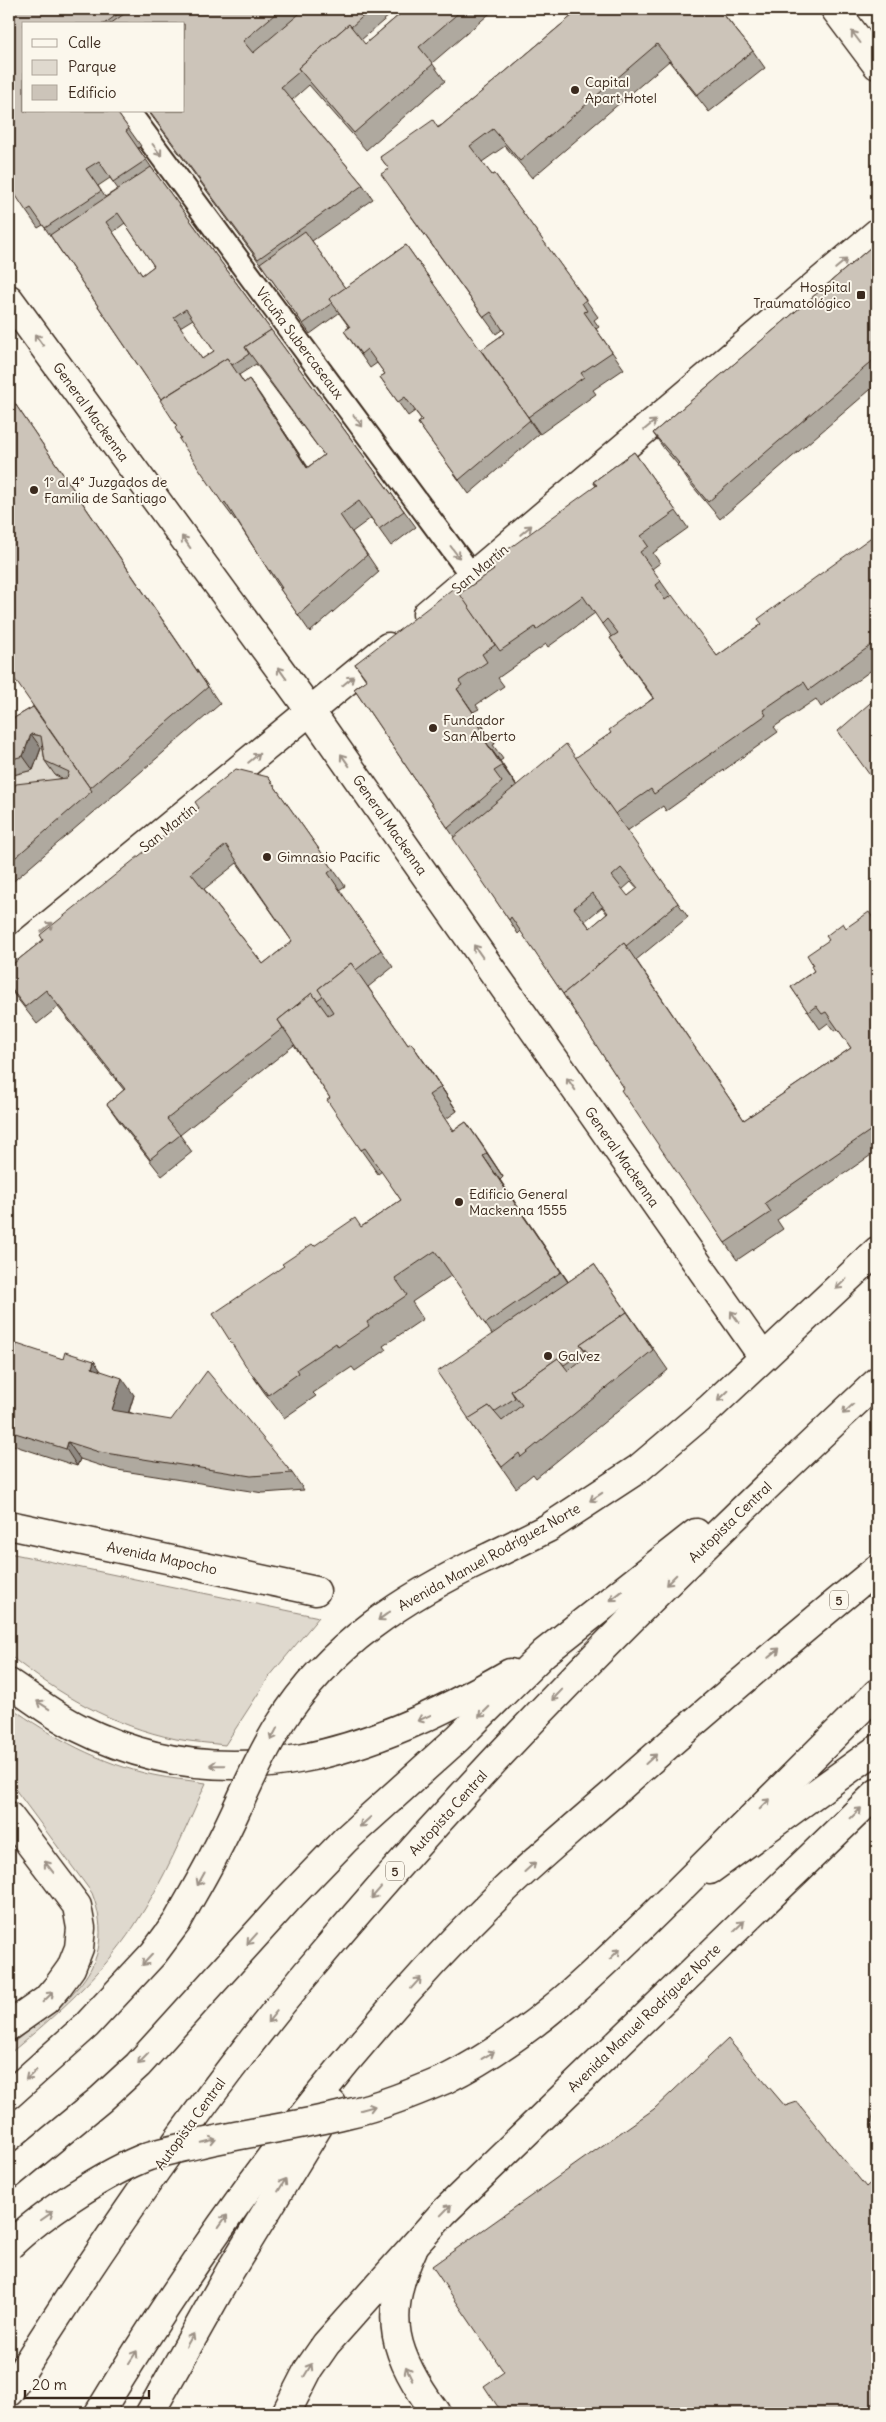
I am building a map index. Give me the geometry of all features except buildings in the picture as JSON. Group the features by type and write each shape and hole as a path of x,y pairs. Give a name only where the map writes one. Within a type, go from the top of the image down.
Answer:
{"main road":[{"path":"835,9 877,65"},
{"name":"San Martín","path":"9,958 311,712 877,233"},
{"name":"General Mackenna","path":"9,299 311,712 763,1357"},
{"name":"Avenida Manuel Rodríguez Norte","path":"9,2095 87,2025 154,1953 177,1922 217,1849 280,1724 302,1693 329,1662 359,1634 403,1602 442,1579 548,1528 638,1469 710,1408 877,1251"},
{"name":"Autopista Central","path":"9,2392 129,2208 228,2072 305,1976 465,1793 568,1684 705,1545 877,1382"},
{"path":"9,2175 138,2065 288,1899 346,1839 458,1738 544,1653 819,1436"},
{"name":"Avenida Mapocho","path":"9,1526 316,1591"},
{"name":"5","path":"99,2413 230,2212 274,2151 383,2019 450,1945 500,1894 706,1710 877,1569"},
{"path":"9,1683 78,1727 144,1754 204,1764 248,1765 283,1762 322,1755 360,1744 442,1710 544,1653"},
{"path":"9,2246 44,2217 96,2183 124,2167 150,2156 238,2134 344,2115 389,2102 446,2079 508,2044 548,2015 604,1964 877,1692"},
{"path":"668,1901 877,1749"},
{"name":"Avenida Manuel Rodríguez Norte","path":"414,2247 444,2212 511,2146 877,1792"},
{"path":"9,1816 77,1906 81,1928 76,1955 71,1968 58,1986 46,2000 9,2026"},
{"path":"150,2413 171,2372 230,2271 383,2019"},
{"path":"286,2413 308,2370 326,2344 414,2247"},
{"path":"414,2247 402,2271 396,2298 395,2325 400,2351 410,2376 436,2413"}],"lane":[{"name":"Vicuña Subercaseaux","path":"129,112 472,576"}],"green space":[{"path":"41,748 50,750 78,786 9,823 9,776 33,770"},
{"path":"9,1553 319,1617 269,1677 225,1745 176,1739 130,1726 87,1707 47,1683 9,1655"},
{"path":"9,1706 60,1739 96,1757 153,1775 206,1783 164,1874 145,1909 121,1944 107,1962 76,1994 9,2054 9,2046 49,2015 82,1983 93,1964 99,1944 99,1920 92,1893 9,1781"}],"place":[{"name":"Capital Apart Hotel","path":"575,90"},
{"name":"Hospital Traumatológico","path":"861,295"},
{"name":"1° al 4° Juzgados de Familia de Santiago","path":"34,490"},
{"name":"Fundador San Alberto","path":"433,728"},
{"name":"Gimnasio Pacific","path":"267,857"},
{"name":"Edificio General Mackenna 1555","path":"459,1202"},
{"name":"Galvez","path":"548,1356"}]}
